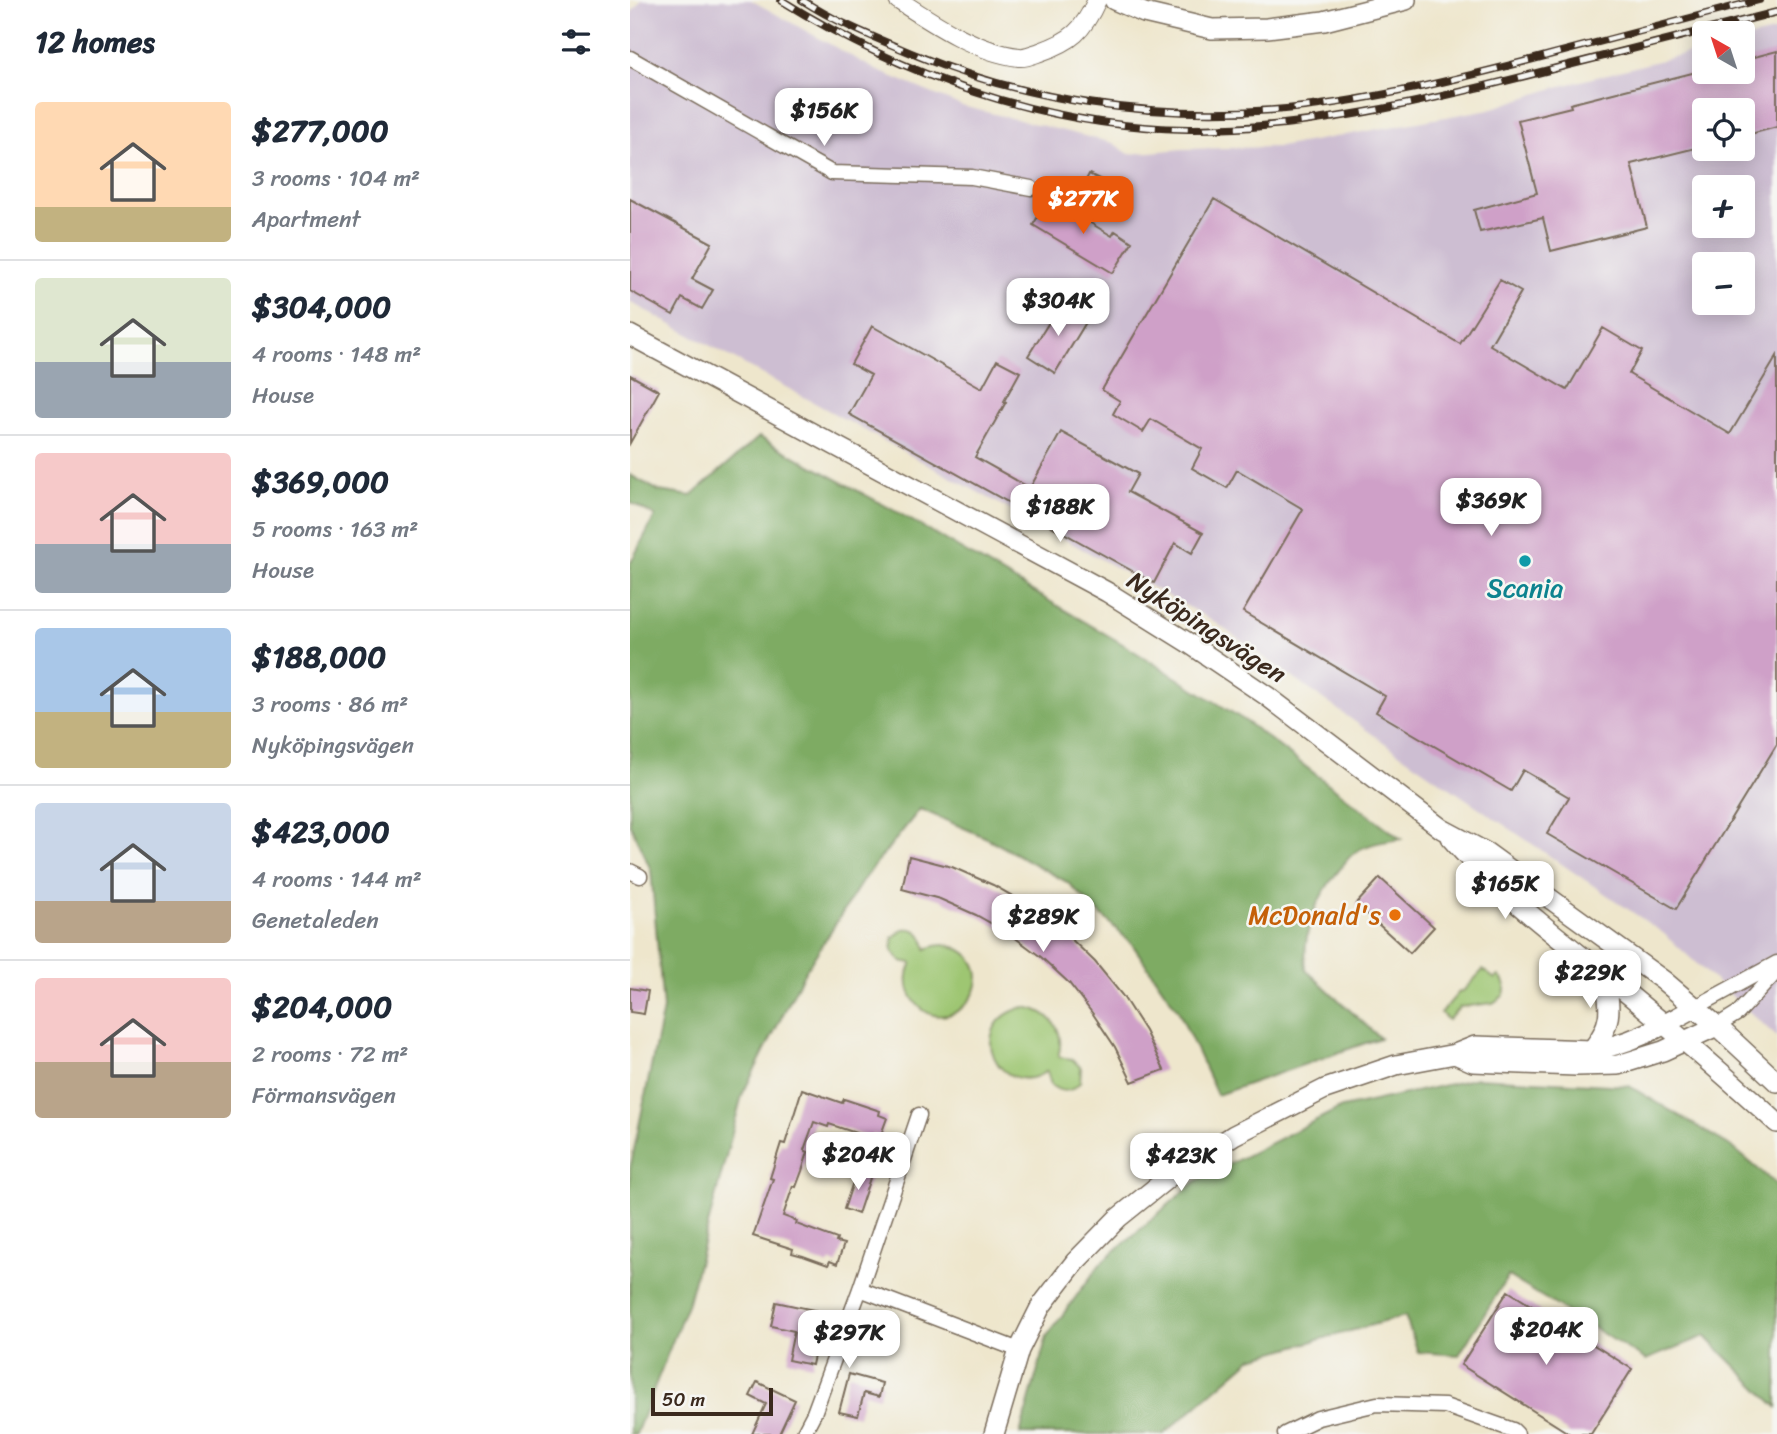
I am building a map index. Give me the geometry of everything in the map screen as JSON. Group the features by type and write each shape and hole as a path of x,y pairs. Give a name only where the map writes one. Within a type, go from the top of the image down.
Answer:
{"main road":[{"path":"1114,0 1144,13 1212,29 1267,28 1324,20 1406,0"},
{"name":"Nyköpingsvägen","path":"630,335 1107,592 1267,696 1442,829 1488,853 1696,1007 1777,1082"},
{"name":"Nyköpingsvägen","path":"1442,829 1475,866 1517,905 1686,1041 1777,1124"},
{"path":"1592,1050 1604,1034 1611,1010 1605,975"},
{"path":"994,1434 1019,1350 1041,1306 1075,1262 1118,1217 1169,1177 1234,1135 1325,1089 1396,1065 1455,1054 1475,1045 1592,1050 1627,1042 1696,1007"},
{"path":"1455,1054 1473,1062 1601,1067 1631,1063 1717,1026"}],"street":[{"path":"898,0 964,38 1022,58 1064,43 1088,20 1097,0"},
{"path":"630,58 832,173 972,177 1031,188"},
{"path":"1696,1007 1777,963"},
{"path":"1717,1026 1738,1013 1777,971"},
{"path":"803,1434 814,1413 860,1289 919,1115"},
{"path":"860,1289 1019,1350"},
{"path":"1286,1434 1318,1418 1377,1404 1445,1406 1513,1430 1517,1434"}],"shaded area":[{"name":"Scania","path":"642,0 751,0 876,70 962,106 1113,143 1129,154 1182,149 1279,147 1490,109 1554,88 1692,52 1692,84 1755,84 1755,36 1777,31 1777,1037 1663,933 1403,756 1212,620 630,302 630,14"}],"green space":[{"path":"759,437 899,513 1121,643 1244,720 1401,839 1371,845 1349,857 1321,896 1311,919 1306,943 1306,970 1380,1038 1217,1095 1179,1012 1132,944 1067,882 987,838 920,809 863,880 803,975 742,1095 688,1302 636,1434 630,1434 630,1169 663,1009 651,870 630,824 630,564 655,516 630,502 630,475 659,491 691,496"},
{"path":"903,929 912,929 919,933 926,949 949,945 972,960 978,974 976,989 968,1002 956,1012 942,1016 927,1012 913,999 908,981 912,963 901,961 892,951 893,938"},
{"path":"1483,970 1495,979 1499,976 1501,978 1505,988 1503,996 1493,1003 1460,1007 1448,1020 1441,1013"},
{"path":"1024,1007 1042,1013 1054,1023 1060,1038 1058,1057 1072,1059 1081,1068 1080,1082 1074,1088 1063,1091 1055,1088 1051,1085 1047,1071 1030,1078 1015,1077 1003,1069 994,1057 991,1043 994,1029 1005,1016"},
{"path":"1477,1078 1629,1086 1732,1147 1777,1185 1777,1407 1705,1336 1646,1360 1508,1276 1459,1355 1418,1352 1405,1316 1252,1358 1164,1434 1020,1434 1047,1336 1101,1263 1196,1181 1338,1109"}],"building":[{"path":"1777,51 1777,127 1755,133 1755,98 1692,98 1692,149 1631,164 1647,227 1551,251 1543,218 1480,232 1474,210 1537,193 1518,120 1692,73 1692,84 1755,84 1755,57"},
{"path":"1089,174 1122,190 1115,204 1082,188"},
{"path":"1049,198 1112,236 1115,231 1132,242 1113,273 1033,225"},
{"path":"630,199 712,243 692,279 713,290 702,309 682,298 673,315 630,291"},
{"name":"Scania","path":"1214,199 1460,344 1500,280 1521,292 1490,345 1567,390 1603,328 1642,351 1629,374 1730,434 1777,356 1777,744 1676,909 1547,834 1569,797 1523,770 1511,791 1376,712 1385,696 1243,612 1303,509 1237,470 1227,488 1192,468 1202,449 1151,419 1143,432 1113,414 1120,401 1102,390"},
{"path":"1061,303 1088,319 1055,373 1028,356"},
{"path":"872,326 982,388 997,360 1020,372 975,457 1030,488 1061,432 1138,474 1128,492 1203,533 1192,553 1175,543 1154,583 849,414 871,375 851,364"},
{"path":"630,375 659,391 630,443"},
{"path":"909,856 952,867 993,885 1030,906 1064,932 1095,962 1122,995 1145,1031 1164,1070 1132,1082 1115,1047 1093,1014 1069,983 1041,957 1010,934 976,915 940,899 902,889"},
{"name":"McDonald's","path":"1380,878 1434,927 1410,953 1356,904"},
{"path":"630,988 648,991 644,1014 630,1012"},
{"path":"802,1089 842,1103 844,1099 880,1111 879,1115 887,1118 880,1137 872,1134 871,1138 829,1124 828,1127 814,1122 804,1150 808,1152 802,1171 796,1187 793,1186 783,1216 844,1244 837,1264 830,1261 828,1265 792,1253 793,1249 753,1236 773,1179 770,1178 781,1143 785,1144"},
{"path":"857,1170 871,1175 858,1214 844,1209"},
{"path":"1508,1291 1632,1369 1591,1434 1570,1434 1461,1365"},
{"path":"776,1302 823,1312 812,1365 788,1360 794,1331 771,1326"},
{"path":"849,1374 882,1383 879,1397 864,1393 858,1416 839,1412"},
{"path":"757,1382 795,1400 779,1434 752,1434 766,1404 750,1396"}],"railway":[{"path":"781,0 876,52 925,74 976,92 1080,119 1188,129 1277,125 1408,104 1777,12"},
{"path":"802,0 887,43 1003,85 1092,104 1183,112 1307,107 1405,90 1759,0"}],"place":[{"name":"Scania","path":"1525,561"},
{"name":"McDonald's","path":"1395,915"}]}
